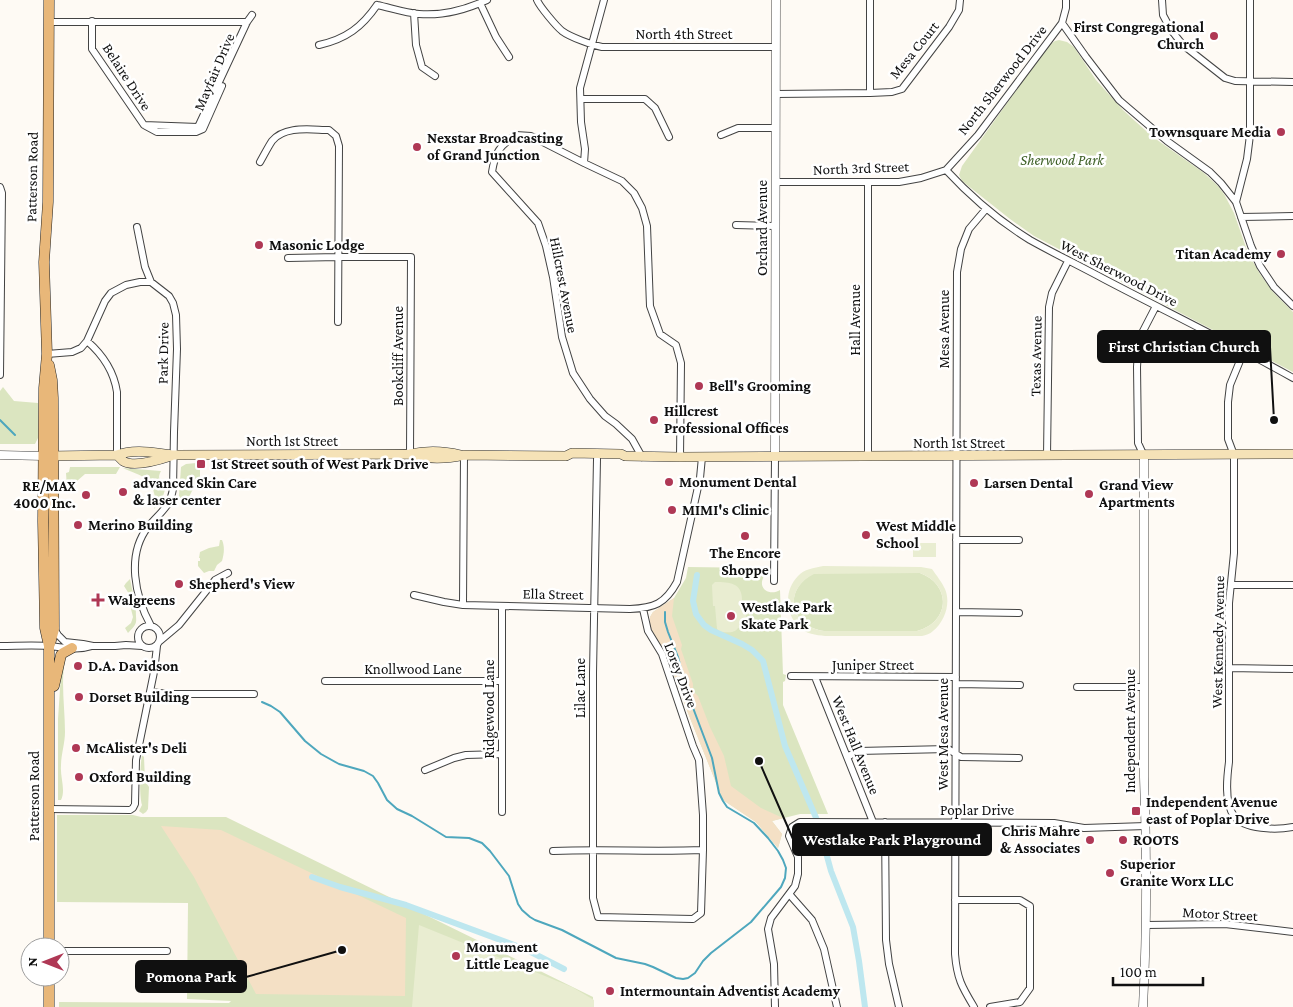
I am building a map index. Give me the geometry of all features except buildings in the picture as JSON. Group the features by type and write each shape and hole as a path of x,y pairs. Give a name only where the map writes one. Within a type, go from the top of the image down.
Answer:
{"main road":[{"name":"Patterson Road","path":"49,0 48,202 44,262 47,354 52,380 43,538 45,628 49,646 49,937"},
{"name":"North 1st Street","path":"48,456 117,455 125,452 140,451 174,455 410,454 421,451 450,452 464,455 566,456 572,458 620,460 625,456"},
{"name":"North 1st Street","path":"566,456 572,453 620,454 642,457 1293,454"},
{"name":"Patterson Road","path":"48,456 54,629 49,646"},
{"path":"49,706 61,655 72,648"},
{"path":"49,987 49,1007"}],"street":[{"path":"319,45 333,42 353,32 367,19 376,2 414,13 439,14 458,12 487,0"},
{"path":"537,0 539,5 562,31 592,45"},
{"path":"604,0 580,88 581,122 585,149 584,163 622,181 634,193 642,208 647,226 650,306 660,334 676,345 681,363 680,457"},
{"name":"Orchard Avenue","path":"775,457 776,0"},
{"path":"776,94 870,93 870,0"},
{"name":"Mesa Court","path":"870,93 892,92 902,89 907,84 949,28 959,10 960,0"},
{"name":"North Sherwood Drive","path":"946,170 978,135 1062,23 1066,0"},
{"path":"1162,0 1163,15 1171,30 1183,45 1225,78 1250,82 1293,82"},
{"path":"1236,202 1247,159 1250,135 1250,0"},
{"path":"480,3 496,37 509,57"},
{"path":"414,13 416,45 422,67 436,76"},
{"path":"48,22 247,22 252,15"},
{"name":"Belaire Drive","path":"92,21 92,49 144,125 198,128 247,22"},
{"path":"1062,23 1119,100 1167,141 1210,172 1236,202 1260,266 1274,287 1293,306"},
{"name":"North 4th Street","path":"592,45 602,47 776,47"},
{"path":"581,99 645,100 655,108 669,137"},
{"path":"721,135 738,128 776,128"},
{"path":"260,162 272,141 280,133 293,130 329,130 336,136 339,146 338,322"},
{"name":"Hillcrest Avenue","path":"584,163 531,136 516,135 505,142 495,157 492,172 538,223 546,246 562,337 573,373 590,399 605,416 632,439 642,457"},
{"name":"North 3rd Street","path":"776,182 899,182 921,178 946,170"},
{"name":"West Sherwood Drive","path":"946,170 986,209 1029,239 1293,378"},
{"name":"Hall Avenue","path":"868,182 868,457"},
{"path":"0,187 2,203 0,375"},
{"name":"Mesa Avenue","path":"957,456 957,272 961,249 969,229 986,209"},
{"path":"1241,217 1293,216"},
{"path":"736,225 776,226"},
{"path":"47,354 72,352 81,348 87,341 105,301 111,293 126,285 151,282 145,267 137,227"},
{"path":"288,258 338,257"},
{"name":"Bookcliff Avenue","path":"338,257 411,257 410,454"},
{"name":"Texas Avenue","path":"1047,456 1049,307 1052,292 1068,261"},
{"name":"Park Drive","path":"142,609 136,582 137,550 148,526 167,507 172,495 177,349 176,315 173,303 169,296 151,282"},
{"path":"1144,456 1138,443 1138,351 1142,333 1156,306"},
{"path":"87,341 96,349 116,382 117,455"},
{"name":"West Kennedy Avenue","path":"1244,351 1230,385 1228,402 1228,439 1234,454 1234,553 1229,603 1229,762 1226,788 1229,806 1234,816 1245,824 1262,828 1283,829 1293,827"},
{"name":"North 1st Street","path":"0,455 48,456"},
{"path":"463,604 464,455"},
{"name":"West Mesa Avenue","path":"957,456 956,968 959,981 974,1007"},
{"name":"Independent Avenue","path":"1143,1007 1146,925 1144,456"},
{"path":"642,608 652,607 661,602 669,595 677,582 700,478 702,457"},
{"path":"774,581 775,457"},
{"name":"Lilac Lane","path":"597,459 594,608 593,898 598,917 693,919"},
{"path":"956,540 1019,540"},
{"path":"54,629 65,642 93,646 142,646 152,649 179,624 216,580 228,573"},
{"path":"1231,584 1293,585"},
{"name":"Ella Street","path":"414,595 463,604 642,608"},
{"name":"Ridgewood Lane","path":"502,606 502,812"},
{"name":"Lorey Drive","path":"642,608 648,631 662,654 699,760 704,850 701,912 693,919"},
{"path":"49,809 130,810 135,804 136,760 160,633 154,628 142,609"},
{"path":"142,609 138,640 142,646"},
{"path":"956,612 1020,613"},
{"path":"123,645 148,626 173,629"},
{"path":"0,646 49,646 84,649 93,646"},
{"path":"148,649 154,663"},
{"path":"1229,668 1293,669"},
{"name":"Juniper Street","path":"791,676 1020,685"},
{"name":"West Hall Avenue","path":"815,677 873,822"},
{"name":"Knollwood Lane","path":"325,681 502,681"},
{"path":"1077,687 1144,687"},
{"path":"150,692 169,694 254,694"},
{"path":"847,757 858,752 948,749 961,757 1019,758"},
{"path":"425,770 466,755 502,754"},
{"name":"Poplar Drive","path":"790,894 795,886 798,874 798,857 789,836 792,826 800,822 1054,823 1084,828 1146,826"},
{"path":"885,822 886,940 889,964 899,1007"},
{"path":"553,851 660,852 704,850"},
{"path":"775,1007 774,964 768,929 771,918 790,894 812,920 824,949 837,1007"},
{"path":"955,900 1020,900 1030,906 1030,988 1020,1002 990,1007"},
{"name":"Motor Street","path":"1146,925 1225,924 1293,932"},
{"path":"70,952 167,951"}],"green space":[{"name":"Sherwood Park","path":"1059,40 1067,42 1074,47 1096,80 1123,110 1153,137 1204,173 1224,194 1234,213 1248,253 1260,274 1273,292 1293,312 1293,372 1034,236 962,181 959,175 962,166 1048,46"},
{"path":"3,387 14,401 38,403 38,438 35,444 0,444 0,391"},
{"path":"196,463 196,468 200,470 200,485 193,489 189,497 182,501 179,496 181,467 186,464"},
{"path":"70,467 120,467 116,474 85,474 67,488 66,473 69,472"},
{"path":"123,468 161,471 159,479 166,483 166,487 161,500 154,509 155,495 150,482 142,476"},
{"path":"220,540 222,540 224,548 222,561 214,571 204,573 198,566 200,552 219,546"},
{"path":"913,543 936,543 936,557 913,557"},
{"path":"823,566 921,567 932,569 941,581 947,594 946,612 941,622 931,633 922,636 825,636 808,633 794,622 789,609 788,595 793,582 800,574 809,569","holes":["920,573 938,586 942,594 941,612 936,620 917,631 824,631 812,628 804,622 797,615 794,607 797,589 814,574"]},
{"path":"688,567 770,568 763,578 762,586 769,592 780,590 783,674 786,675 783,682 783,705 828,814 800,814 772,821 782,834 778,848 756,822 723,800 666,653 650,627 650,617 653,612 674,598 686,578"},
{"path":"814,573 920,573 938,586 942,594 941,612 936,620 917,631 824,631 812,628 797,615 794,598 797,589 804,580"},
{"path":"130,579 136,608 136,621 128,633 125,628 131,623 133,617 131,597 124,586"},
{"name":"Westlake Park Skate Park","path":"715,582 730,583 740,590 742,600 745,602 747,626 730,632 720,632 717,629 712,585"},
{"path":"66,655 63,683 65,736 61,766 63,792 61,800 58,800 58,719 62,659"},
{"path":"142,755 144,757 145,781 149,787 148,809 143,814 139,811 142,805 140,780"},
{"path":"57,815 226,817 593,997 593,1007 59,1007 59,1002 229,1003 231,1001 187,999 188,903 57,902"},
{"name":"Monument Little League","path":"419,925 572,987 594,1000 594,1007 412,1007"}],"sand":[{"path":"674,598 672,616 693,684 693,691 698,696 724,756 731,786 761,808 783,818 772,821 782,834 778,848 756,822 723,800 666,653 650,627 650,617 653,612"},
{"path":"161,826 221,830 406,918 405,996 256,994 194,877"}],"waterway":[{"path":"0,420 15,435"},
{"path":"697,575 693,601 696,614 704,625 752,650 763,661 785,746 817,820 831,871 853,927 865,1007"},
{"path":"262,702 280,712 305,741 321,754 339,764 364,771 373,776 387,800 397,809 446,837 469,838 482,843 509,876 518,904 530,917 562,930 616,958 645,964 676,978 688,978 695,973 711,953 751,922 781,887 785,878 786,868 778,851 768,838 754,823 727,807 719,793 712,758 687,692 678,657 665,622 665,612"},
{"path":"312,877 340,887 406,905 525,949 564,969"}],"place":[{"name":"First Congregational Church","path":"1214,36"},
{"name":"Townsquare Media","path":"1281,132"},
{"name":"Nexstar Broadcasting of Grand Junction","path":"417,147"},
{"name":"Masonic Lodge","path":"259,245"},
{"name":"Titan Academy","path":"1281,254"},
{"name":"Bell's Grooming","path":"699,386"},
{"name":"Hillcrest Professional Offices","path":"654,420"},
{"name":"First Christian Church","path":"1274,420"},
{"name":"1st Street south of West Park Drive","path":"201,464"},
{"name":"Monument Dental","path":"669,482"},
{"name":"Larsen Dental","path":"974,483"},
{"name":"advanced Skin Care & laser center","path":"123,492"},
{"name":"Grand View Apartments","path":"1089,494"},
{"name":"RE/MAX 4000 Inc.","path":"86,495"},
{"name":"MIMI's Clinic","path":"672,510"},
{"name":"Merino Building","path":"78,525"},
{"name":"West Middle School","path":"866,535"},
{"name":"The Encore Shoppe","path":"745,536"},
{"name":"Shepherd's View","path":"179,584"},
{"name":"Walgreens","path":"98,600"},
{"name":"Westlake Park Skate Park","path":"731,616"},
{"name":"D.A. Davidson","path":"78,666"},
{"name":"Dorset Building","path":"79,697"},
{"name":"McAlister's Deli","path":"76,748"},
{"name":"Westlake Park Playground","path":"759,761"},
{"name":"Oxford Building","path":"79,777"},
{"name":"Independent Avenue east of Poplar Drive","path":"1136,811"},
{"name":"Chris Mahre & Associates","path":"1090,840"},
{"name":"ROOTS","path":"1123,840"},
{"name":"Superior Granite Worx LLC","path":"1110,873"},
{"name":"Pomona Park","path":"342,950"},
{"name":"Monument Little League","path":"456,956"},
{"name":"Intermountain Adventist Academy","path":"610,991"}]}
